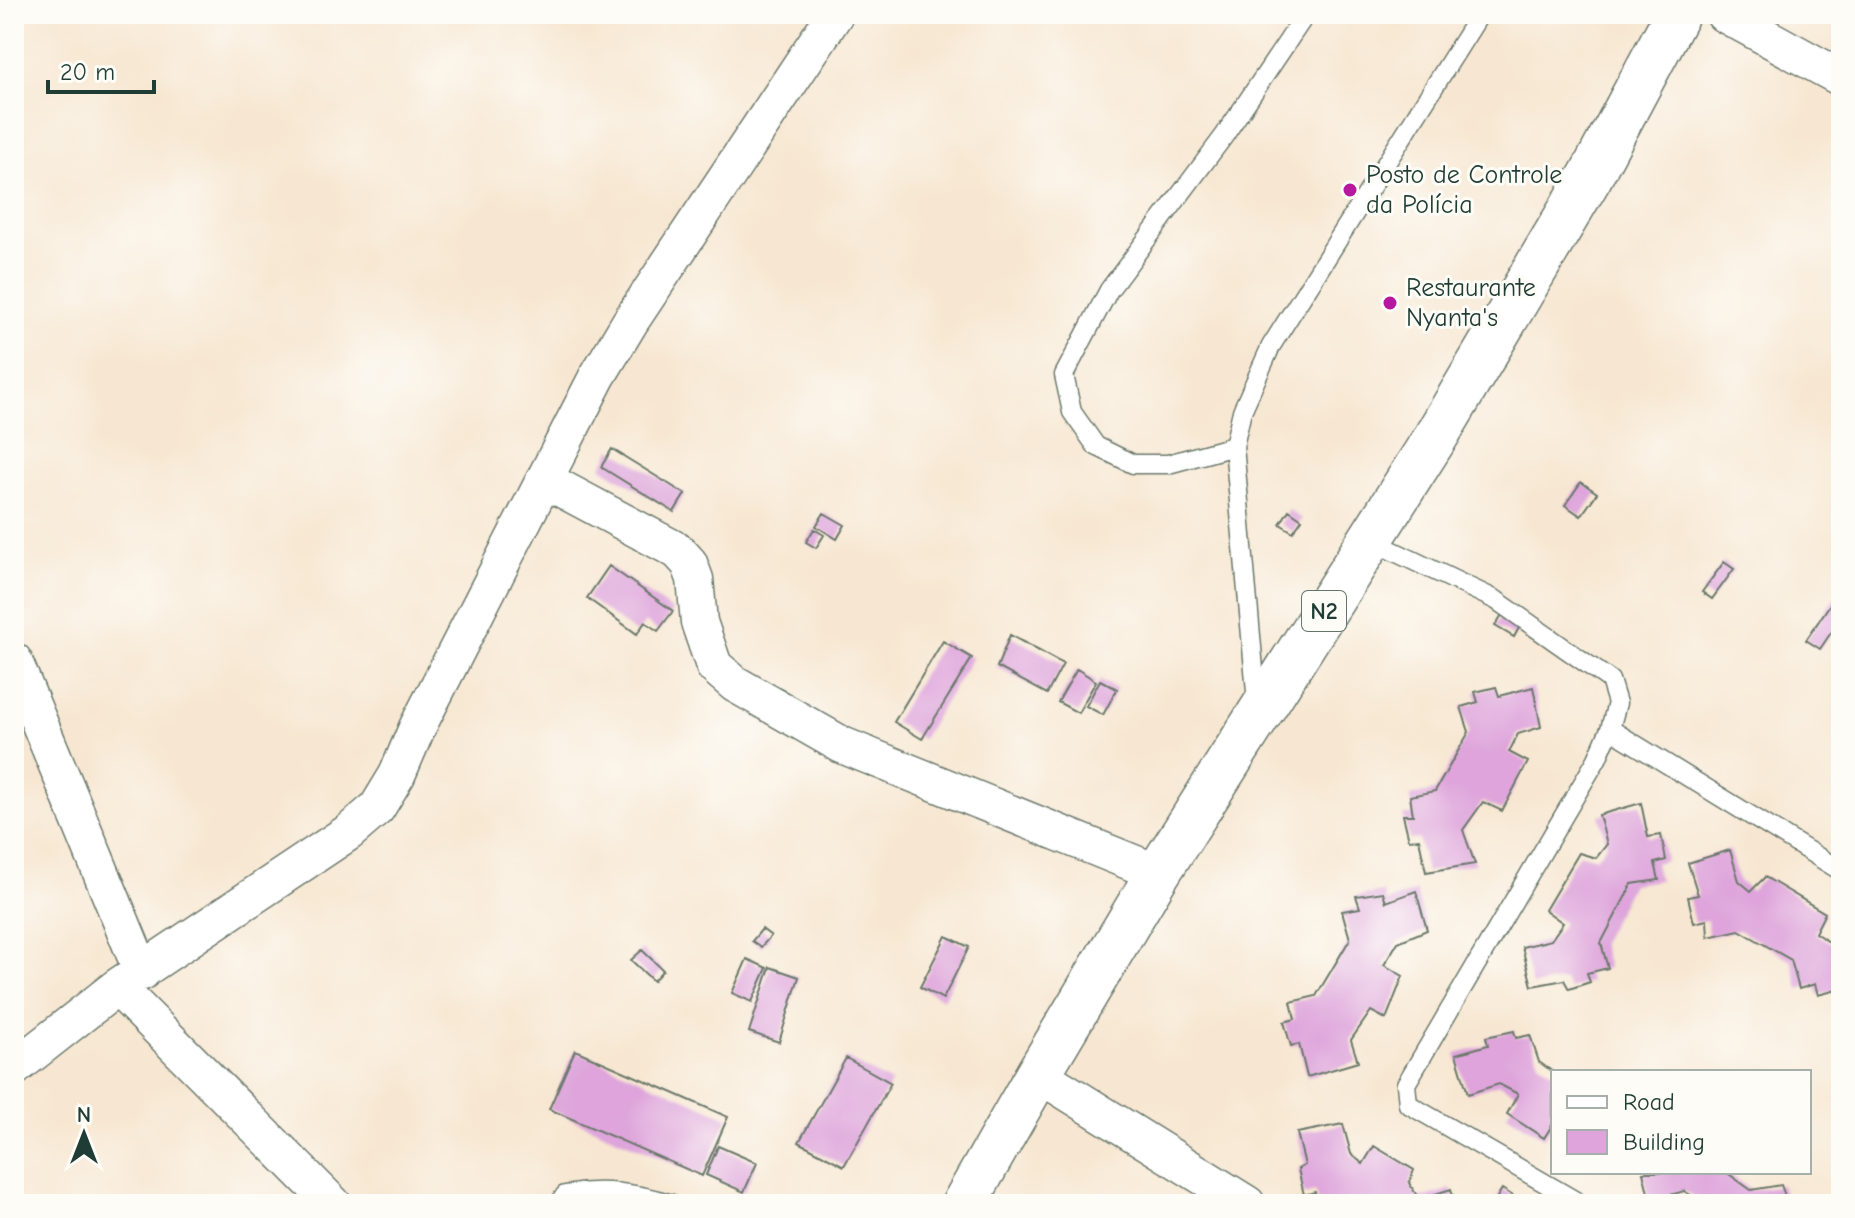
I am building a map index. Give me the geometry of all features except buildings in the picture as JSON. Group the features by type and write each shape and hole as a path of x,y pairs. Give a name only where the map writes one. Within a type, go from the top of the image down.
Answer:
{"main road":[{"name":"N2","path":"964,1204 1158,873 1435,438 1590,177 1677,14"}],"street":[{"path":"14,1068 129,979 349,832 377,808 397,775 417,728 597,377 630,322 835,14"},
{"path":"1724,14 1841,78"},
{"path":"545,480 678,551 689,563 695,579 699,622 714,666 735,684 842,745 1158,873"},
{"path":"14,661 129,979 333,1204"},
{"path":"1038,1074 1247,1204"}],"lane":[{"path":"1234,446 1168,464 1133,464 1096,446 1072,412 1064,375 1109,290 1224,136 1306,14"},
{"path":"1258,714 1234,446 1242,411 1271,346 1480,14"},
{"path":"1370,540 1496,600 1610,680 1617,703 1597,759 1406,1084 1408,1104 1581,1204"},
{"path":"1610,729 1841,871"},
{"path":"559,1204 565,1195 588,1190 636,1193 672,1204"}],"place":[{"name":"Posto de Controle da Polícia","path":"1350,190"},
{"name":"Restaurante Nyanta's","path":"1390,303"}]}
